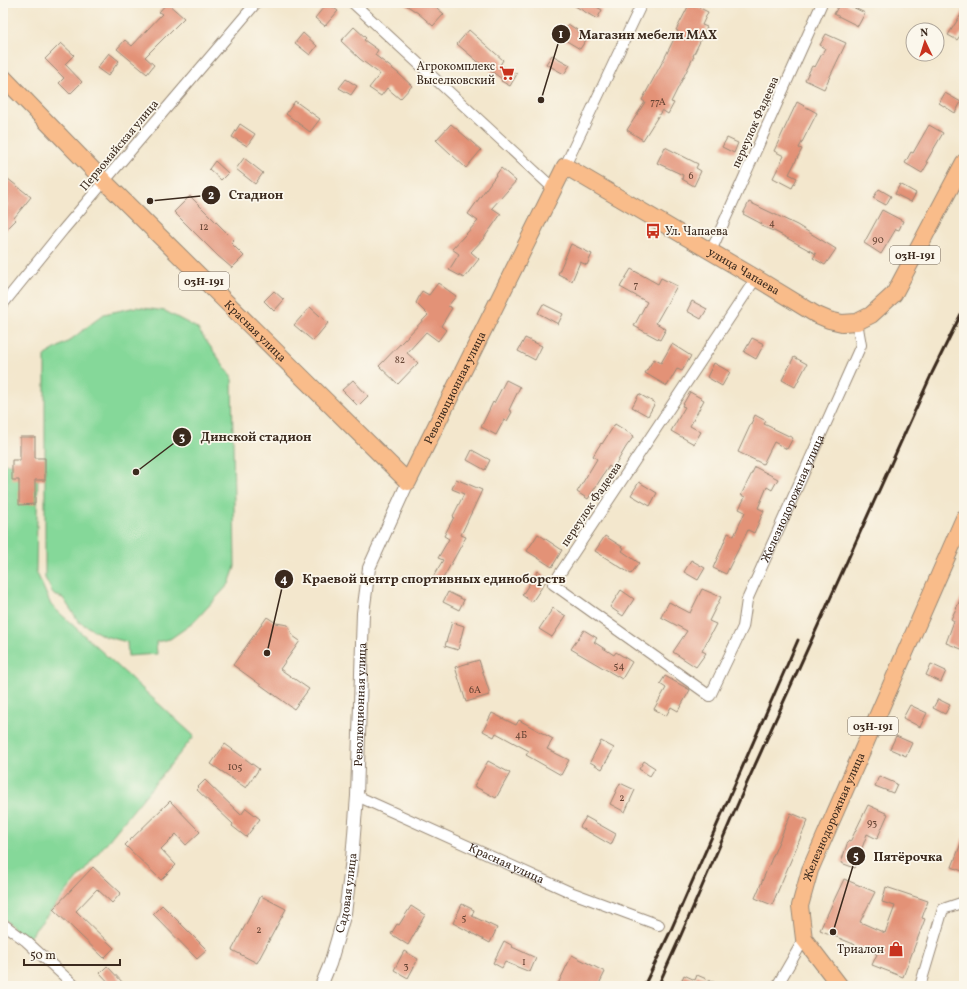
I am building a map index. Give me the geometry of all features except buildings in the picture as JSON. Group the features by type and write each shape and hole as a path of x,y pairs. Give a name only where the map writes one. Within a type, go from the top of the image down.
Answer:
{"main road":[{"name":"Красная улица","path":"3,77 105,182 408,482"},
{"name":"03Н-191","path":"850,322 871,315 894,294 964,162"},
{"name":"Революционная улица","path":"408,482 565,166"},
{"name":"улица Чапаева","path":"565,166 711,251 815,314 829,320 850,322"},
{"name":"Железнодорожная улица","path":"804,939 800,906 810,870 964,518"},
{"path":"804,939 840,986"}],"street":[{"name":"Первомайская улица","path":"3,304 63,230 256,3"},
{"path":"353,3 554,189"},
{"name":"Революционная улица","path":"565,166 642,3"},
{"name":"переулок Фадеева","path":"711,251 822,3"},
{"name":"переулок Фадеева","path":"710,696 553,584 756,278"},
{"name":"Железнодорожная улица","path":"710,696 743,627 747,600 861,345 850,322"},
{"name":"Революционная улица","path":"357,796 363,613 369,568 408,482"},
{"name":"Красная улица","path":"357,796 570,892 658,925"},
{"name":"Садовая улица","path":"321,986 330,964 345,913 352,859 357,796"},
{"path":"920,986 943,909 964,902"},
{"path":"3,924 26,941 75,986"},
{"path":"777,986 804,939"}],"green space":[{"path":"136,307 165,311 197,328 232,377 235,567 229,584 193,623 170,639 156,642 157,654 128,656 127,642 104,636 79,622 63,598 54,595 45,578 45,355 69,341 104,314"},
{"path":"3,464 38,465 36,571 51,605 194,736 26,941 3,918"}],"railway":[{"path":"658,986 746,785 932,373 964,308"},
{"path":"644,986 671,930 798,640"}],"place":[{"name":"Агрокомплекс Выселковский","path":"507,73"},
{"name":"Магазин мебели MAX","path":"541,100"},
{"name":"Стадион","path":"150,201"},
{"name":"Ул. Чапаева","path":"653,231"},
{"name":"Динской стадион","path":"136,472"},
{"name":"Краевой центр спортивных единоборств","path":"267,653"},
{"name":"Пятёрочка","path":"833,932"},
{"name":"Триалон","path":"896,949"}]}
